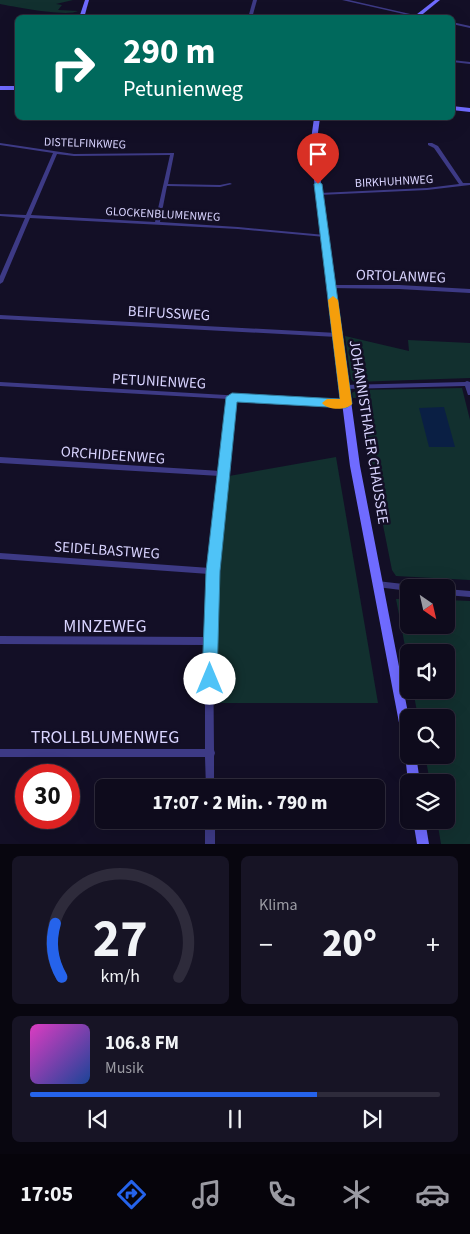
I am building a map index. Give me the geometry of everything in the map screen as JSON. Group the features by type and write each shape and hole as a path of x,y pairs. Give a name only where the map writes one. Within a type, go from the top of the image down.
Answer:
{"main road":[{"path":"0,88 15,88"}],"street":[{"path":"251,15 255,0"},
{"path":"344,0 411,15"},
{"path":"422,15 438,0"},
{"path":"423,15 446,0"},
{"path":"84,15 88,2"},
{"path":"455,24 470,27"},
{"path":"455,61 470,63"},
{"path":"0,92 15,93"},
{"path":"455,104 470,105"},
{"path":"455,108 470,110"},
{"name":"JOHANNISTHALER CHAUSSEE","path":"317,120 313,147 346,404 401,709"},
{"name":"DISTELFINKWEG","path":"0,144 55,154 170,154 173,155 166,184"},
{"path":"430,144 436,148 462,185"},
{"path":"0,282 55,154"},
{"path":"157,224 166,184 220,186 230,184"},
{"name":"BIRKHUHNWEG","path":"319,194 426,189 470,184"},
{"name":"GLOCKENBLUMENWEG","path":"0,215 325,236"},
{"name":"ORTOLANWEG","path":"331,286 470,291"},
{"name":"BEIFUSSWEG","path":"0,317 337,335"},
{"name":"PETUNIENWEG","path":"0,384 346,404"},
{"path":"344,387 468,384 470,393"},
{"path":"210,779 209,641 213,571 232,397"},
{"name":"ORCHIDEENWEG","path":"0,460 224,474"},
{"name":"SEIDELBASTWEG","path":"0,556 213,571"},
{"path":"377,584 400,587"},
{"path":"455,593 470,594"},
{"name":"MINZEWEG","path":"0,640 209,641"},
{"name":"TROLLBLUMENWEG","path":"0,753 210,753"},
{"path":"210,829 210,844"},
{"path":"421,829 423,844"}],"green space":[{"path":"0,0 73,0 56,4 62,5 58,10 78,11 63,13 41,11 0,4"},
{"path":"345,336 409,351 408,340 470,343 470,378 354,382 351,379"},
{"path":"462,388 470,420 470,580 396,576 392,570 366,440 360,398 353,398 352,393 357,390"},
{"path":"336,457 378,703 218,703 217,610 229,476"},
{"path":"396,599 400,599 400,620"},
{"path":"455,600 470,601 470,844 441,844 438,829 455,829 455,774 429,774 427,764 455,764 455,709 417,709 415,699 455,699 455,644 405,644 403,634 455,634"}],"water":[{"path":"444,407 455,447 429,447 419,408"}],"slow traffic":[{"path":"327,403 346,404 333,300"}],"route":[{"path":"210,679 209,641 213,571 232,397 346,404 318,184"}]}
